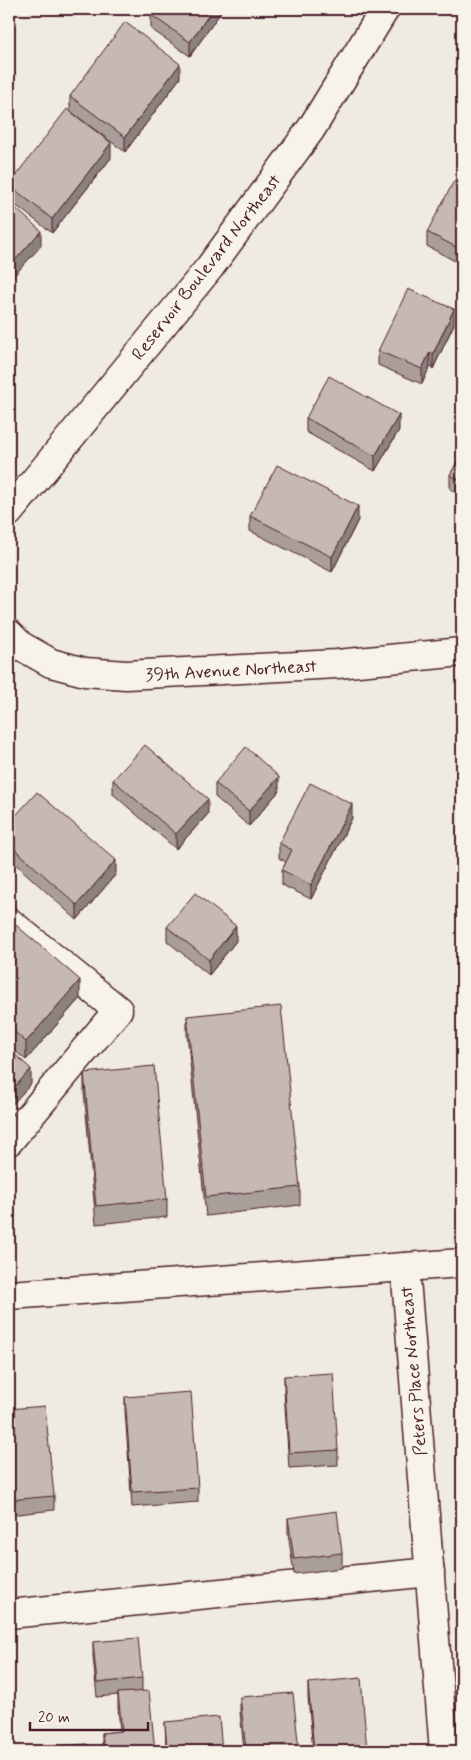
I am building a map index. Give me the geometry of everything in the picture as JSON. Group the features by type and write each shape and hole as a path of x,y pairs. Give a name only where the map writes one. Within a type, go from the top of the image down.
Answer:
{"street":[{"name":"Reservoir Boulevard Northeast","path":"9,512 210,267 311,129 385,9"},
{"name":"39th Avenue Northeast","path":"9,634 21,646 51,663 85,672 126,675 337,664 462,652"},
{"path":"9,922 118,1010 9,1141"},
{"path":"405,1267 462,1263"},
{"name":"Peters Place Northeast","path":"9,1295 405,1267 444,1751"},
{"path":"9,1614 430,1572"}],"building":[{"path":"156,9 213,9 190,42 151,15"},
{"path":"125,22 180,64 125,137 70,96"},
{"path":"67,109 111,143 52,219 9,184"},
{"path":"454,181 462,186 462,250 427,232"},
{"path":"9,202 41,231 9,267"},
{"path":"408,289 454,309 433,354 430,352 422,369 378,351"},
{"path":"329,376 399,415 375,456 306,418"},
{"path":"462,453 462,481 450,475"},
{"path":"277,465 358,506 332,557 250,516"},
{"path":"145,745 208,799 176,834 113,780"},
{"path":"246,747 279,777 249,811 215,783"},
{"path":"310,783 352,804 311,885 282,870 292,850 279,843"},
{"path":"37,792 116,860 77,905 9,844 9,823"},
{"path":"195,893 236,926 209,960 167,927"},
{"path":"9,919 80,980 26,1042 9,1027"},
{"path":"281,1006 300,1187 206,1197 187,1016"},
{"path":"9,1049 31,1069 9,1093"},
{"path":"154,1066 167,1199 96,1206 84,1073"},
{"path":"333,1373 338,1450 289,1453 284,1376"},
{"path":"191,1392 198,1488 132,1492 125,1397"},
{"path":"45,1406 54,1496 9,1500 9,1409"},
{"path":"337,1511 342,1553 294,1559 288,1518"},
{"path":"138,1638 142,1678 97,1683 93,1642"},
{"path":"361,1678 367,1751 314,1751 308,1683"},
{"path":"149,1691 155,1751 104,1751 102,1733 122,1731 118,1693"},
{"path":"293,1693 299,1751 246,1751 240,1697"},
{"path":"219,1717 222,1751 167,1751 165,1722"},
{"path":"9,1733 12,1733 13,1751 9,1751"},
{"path":"87,1744 88,1751 31,1751 31,1748"}]}
